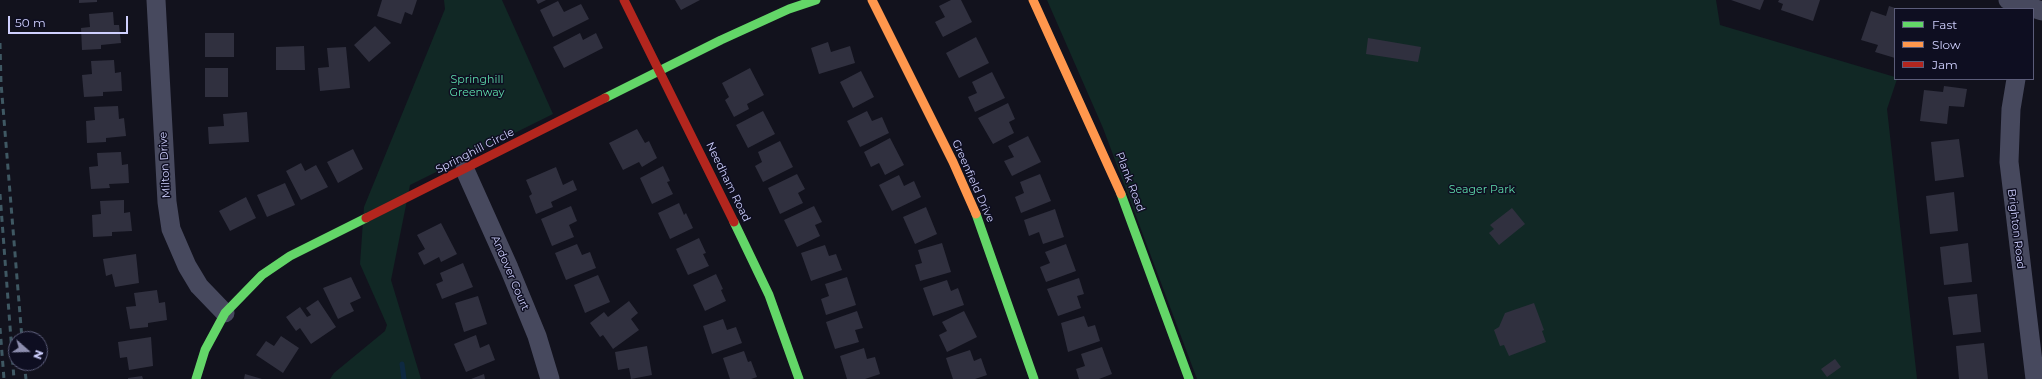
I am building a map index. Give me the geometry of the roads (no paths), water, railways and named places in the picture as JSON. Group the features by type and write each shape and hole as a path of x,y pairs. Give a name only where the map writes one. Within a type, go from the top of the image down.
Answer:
{"street":[{"name":"Milton Drive","path":"156,0 167,202 171,229 186,266 204,291 225,313"},
{"name":"Needham Road","path":"624,0 769,295 799,379"},
{"name":"Springhill Circle","path":"196,379 205,350 225,313 262,275 290,256 465,170 660,71 789,9 816,0"},
{"name":"Greenfield Drive","path":"872,0 953,162 976,214 1034,379"},
{"name":"Plank Road","path":"1033,0 1113,170 1189,379"},
{"path":"2008,0 2025,8"},
{"name":"Brighton Road","path":"2016,80 2010,116 2009,162 2035,379"},
{"name":"Andover Court","path":"465,170 509,268 536,336 550,379"}],"waterway":[{"path":"402,364 404,379"}],"railway":[{"path":"0,43 1,83 21,331"},
{"path":"0,194 14,379"},
{"path":"0,328 4,379"},
{"path":"25,371 26,379"}],"park label":[{"name":"Springhill Greenway","path":"477,86"},
{"name":"Seager Park","path":"1482,190"}]}
